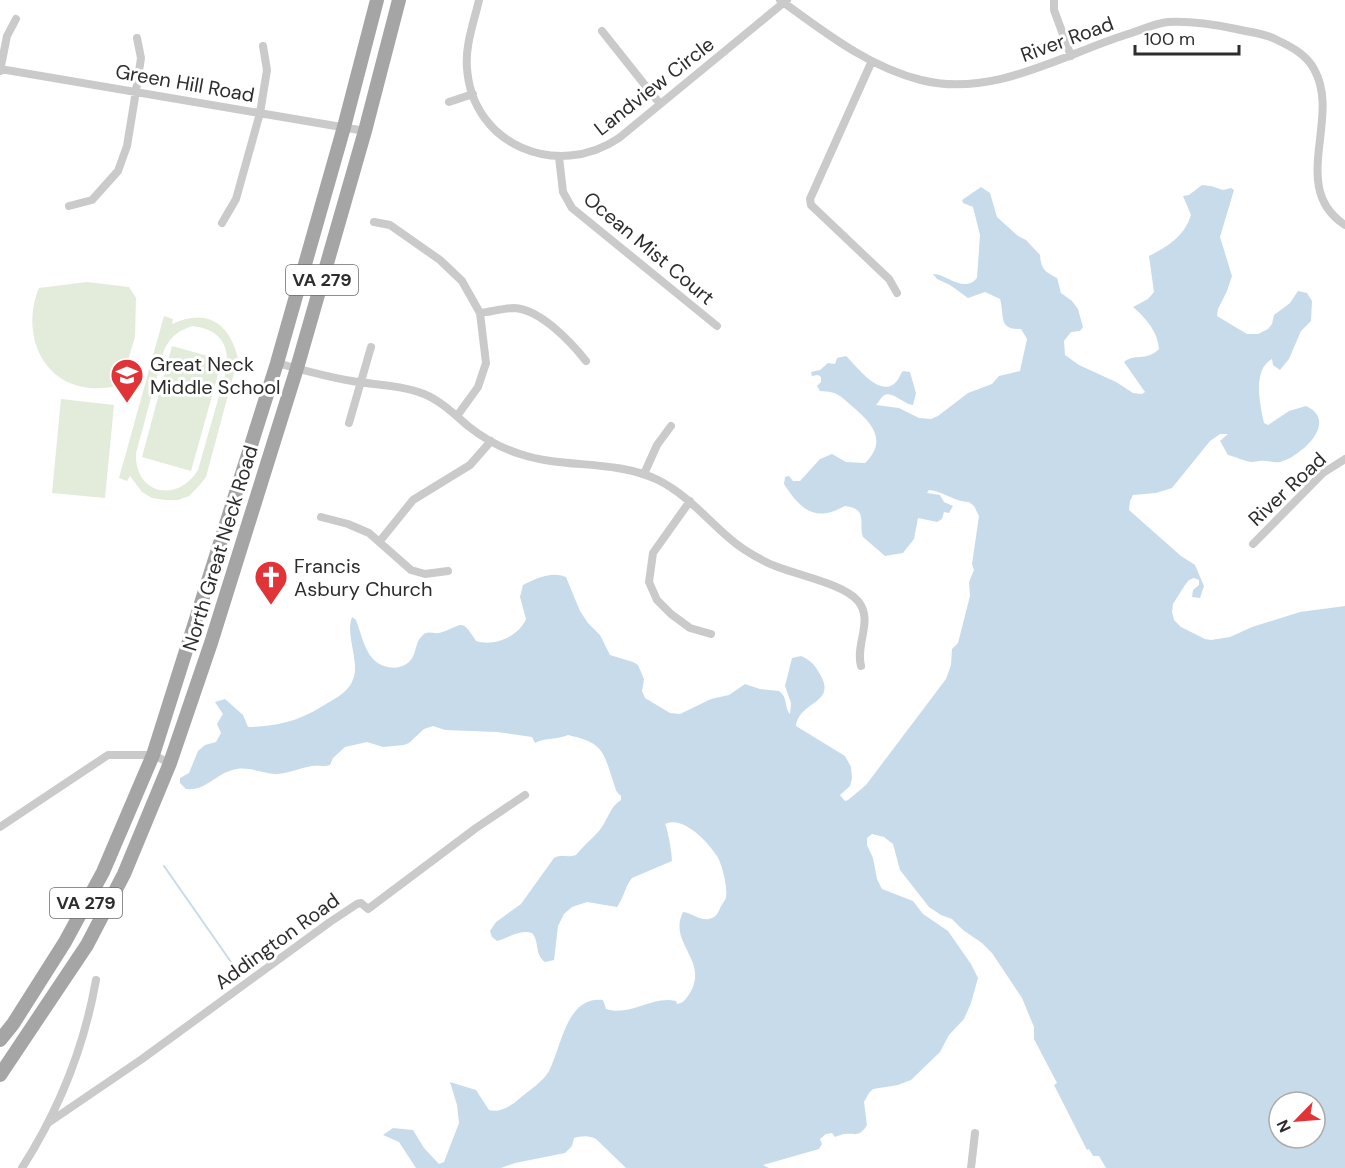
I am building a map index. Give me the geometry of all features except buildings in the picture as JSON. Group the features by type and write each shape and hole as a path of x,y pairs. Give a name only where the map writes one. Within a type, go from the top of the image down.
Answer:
{"main road":[{"name":"North Great Neck Road","path":"0,1040 13,1024 65,942 87,902 103,872 153,755 277,363 345,127 377,0"},
{"name":"North Great Neck Road","path":"0,1075 87,945 124,874 170,763 211,643 297,368 365,131 399,0"}],"street":[{"name":"Landview Circle","path":"479,0 467,57 467,69 472,94 482,114 509,141 536,154 559,157 587,154 609,145 784,1"},
{"path":"1054,0 1054,10 1071,56"},
{"name":"River Road","path":"784,1 871,63 922,80 967,84 1012,77 1106,41 1167,22 1224,26 1272,37 1302,54 1314,69 1321,88 1323,112 1316,179 1327,208 1345,225"},
{"path":"0,69 7,36 16,19"},
{"path":"602,31 660,104"},
{"path":"69,207 92,200 118,171 128,146 141,58 137,38"},
{"path":"222,223 236,199 260,112 267,70 262,46"},
{"path":"871,63 810,199 811,205 890,279 897,293"},
{"name":"Green Hill Road","path":"0,69 365,131"},
{"path":"449,102 472,94"},
{"name":"Ocean Mist Court","path":"559,157 563,192 572,208 717,326"},
{"path":"374,222 390,225 440,260 462,280 480,313 486,363 478,387 457,416"},
{"path":"480,313 515,308 533,314 569,340 586,361"},
{"path":"349,423 371,348"},
{"path":"277,363 361,382 412,390 436,400 491,441 512,451 534,458 604,465 644,474 674,489 729,538 752,555 776,567 845,591 857,599 865,616 860,649 861,666"},
{"path":"644,474 657,445 671,426"},
{"path":"380,541 413,500 470,465 491,441"},
{"name":"River Road","path":"1253,544 1323,473 1345,459"},
{"path":"690,501 653,553 649,582 657,600 671,614 690,628 711,634"},
{"path":"321,517 355,527 380,541 411,570 425,574 448,572"},
{"path":"0,827 108,755 153,755 170,763"},
{"name":"Addington Road","path":"48,1123 142,1059 330,921 357,904 361,903 368,909 476,828 525,795"},
{"path":"22,1168 48,1123 78,1055 86,1031 96,980"},
{"path":"971,1168 975,1133"}],"green space":[{"path":"87,282 129,287 136,298 135,337 120,386 89,388 64,380 43,360 37,347 32,317 39,288"},
{"path":"164,316 173,319 172,324 184,319 205,318 222,327 229,335 238,358 206,477 189,496 178,500 152,498 142,492 130,476 127,481 119,478","holes":["192,326 215,334 224,344 227,368 198,470 189,481 179,487 158,490 142,478 137,467 136,453 164,350 169,341 179,332"]},
{"path":"172,346 222,360 191,471 142,457"},
{"path":"61,399 114,405 105,498 52,493"}],"water":[{"path":"1202,185 1234,190 1220,237 1232,276 1217,316 1247,334 1258,334 1268,329 1274,315 1290,303 1298,291 1307,293 1312,301 1311,321 1301,331 1289,359 1280,370 1273,365 1272,359 1266,364 1262,371 1259,388 1264,423 1268,425 1289,411 1306,406 1315,413 1319,421 1318,429 1306,446 1288,459 1278,462 1251,462 1228,455 1220,441 1228,434 1220,434 1210,441 1172,488 1156,493 1133,495 1129,510 1181,556 1195,565 1204,586 1200,598 1192,597 1193,590 1199,585 1199,580 1194,578 1189,580 1173,604 1172,612 1174,620 1181,627 1205,639 1230,637 1252,627 1300,612 1345,606 1345,1168 1106,1168 1099,1156 1093,1156 1089,1149 1087,1150 1034,1039 1034,1027 1022,998 992,953 952,919 929,907 900,870 893,844 884,837 872,834 867,838 867,845 882,889 913,901 923,914 948,931 978,978 964,1019 949,1035 940,1052 911,1080 898,1085 873,1089 869,1093 864,1102 867,1125 862,1132 835,1137 832,1133 826,1134 820,1139 822,1144 819,1149 763,1165 769,1168 626,1168 596,1139 585,1136 574,1138 572,1146 565,1153 501,1168 416,1168 399,1142 383,1135 393,1128 413,1130 424,1148 439,1164 444,1162 459,1123 457,1105 450,1082 476,1090 489,1110 501,1110 516,1102 546,1075 554,1061 567,1025 581,1006 591,1001 603,1000 606,1009 615,1011 658,1001 676,1001 677,1004 688,996 694,984 695,973 693,962 680,934 680,923 683,912 702,919 710,919 717,913 726,893 719,860 708,844 687,826 672,822 665,824 672,861 632,878 617,907 587,902 572,907 564,914 558,926 554,960 545,962 539,955 532,933 518,933 497,941 492,937 490,931 496,922 521,904 554,858 576,855 599,831 614,806 621,800 604,756 595,745 568,735 535,743 532,737 497,732 445,730 433,726 424,729 404,745 383,747 367,742 345,747 328,766 312,766 275,774 237,769 199,788 186,789 180,783 180,778 189,773 198,751 205,745 216,742 221,733 217,724 223,714 215,702 225,699 243,715 248,727 280,724 298,718 336,698 352,683 355,671 350,630 352,617 356,620 370,655 381,665 400,667 410,661 420,638 426,633 439,633 463,625 476,641 498,641 512,635 526,619 520,597 523,585 544,576 560,575 566,577 580,611 600,635 610,655 638,665 644,679 642,691 645,698 670,713 680,714 711,699 729,695 745,684 760,689 779,691 784,696 790,714 791,703 785,686 792,658 801,656 811,662 821,676 824,692 803,712 796,726 845,756 851,767 852,778 850,786 840,795 845,801 848,800 866,785 946,679 951,665 952,649 958,643 970,596 969,582 974,570 972,564 979,516 969,502 929,490 927,493 940,495 944,502 953,506 949,513 944,512 942,519 937,522 918,518 914,539 903,553 885,556 863,537 861,517 857,510 845,506 823,514 803,507 784,484 785,477 789,476 793,481 800,481 820,459 832,454 846,462 865,463 876,447 875,433 866,419 840,396 832,392 820,391 817,386 821,382 821,377 812,376 811,372 820,370 828,363 835,364 837,358 846,356 868,378 882,386 889,387 895,383 903,371 910,372 916,393 913,405 887,394 876,405 899,408 919,418 931,419 968,393 992,384 999,376 1020,371 1027,339 1021,329 1013,329 1005,324 1000,299 985,292 968,298 937,279 933,274 961,284 972,282 977,278 980,235 973,207 963,203 962,200 981,187 990,193 997,217 1018,236 1026,240 1040,255 1044,270 1057,278 1061,293 1078,309 1083,327 1080,331 1071,332 1064,341 1065,355 1079,365 1116,382 1133,393 1142,394 1145,392 1124,362 1128,359 1149,355 1159,349 1150,326 1133,307 1148,299 1154,292 1149,256 1180,235 1188,223 1191,215 1183,196 1189,195"}],"waterway":[{"path":"164,866 231,962"}],"place":[{"name":"Great Neck Middle School","path":"127,404"},
{"name":"Francis Asbury Church","path":"271,606"}]}
